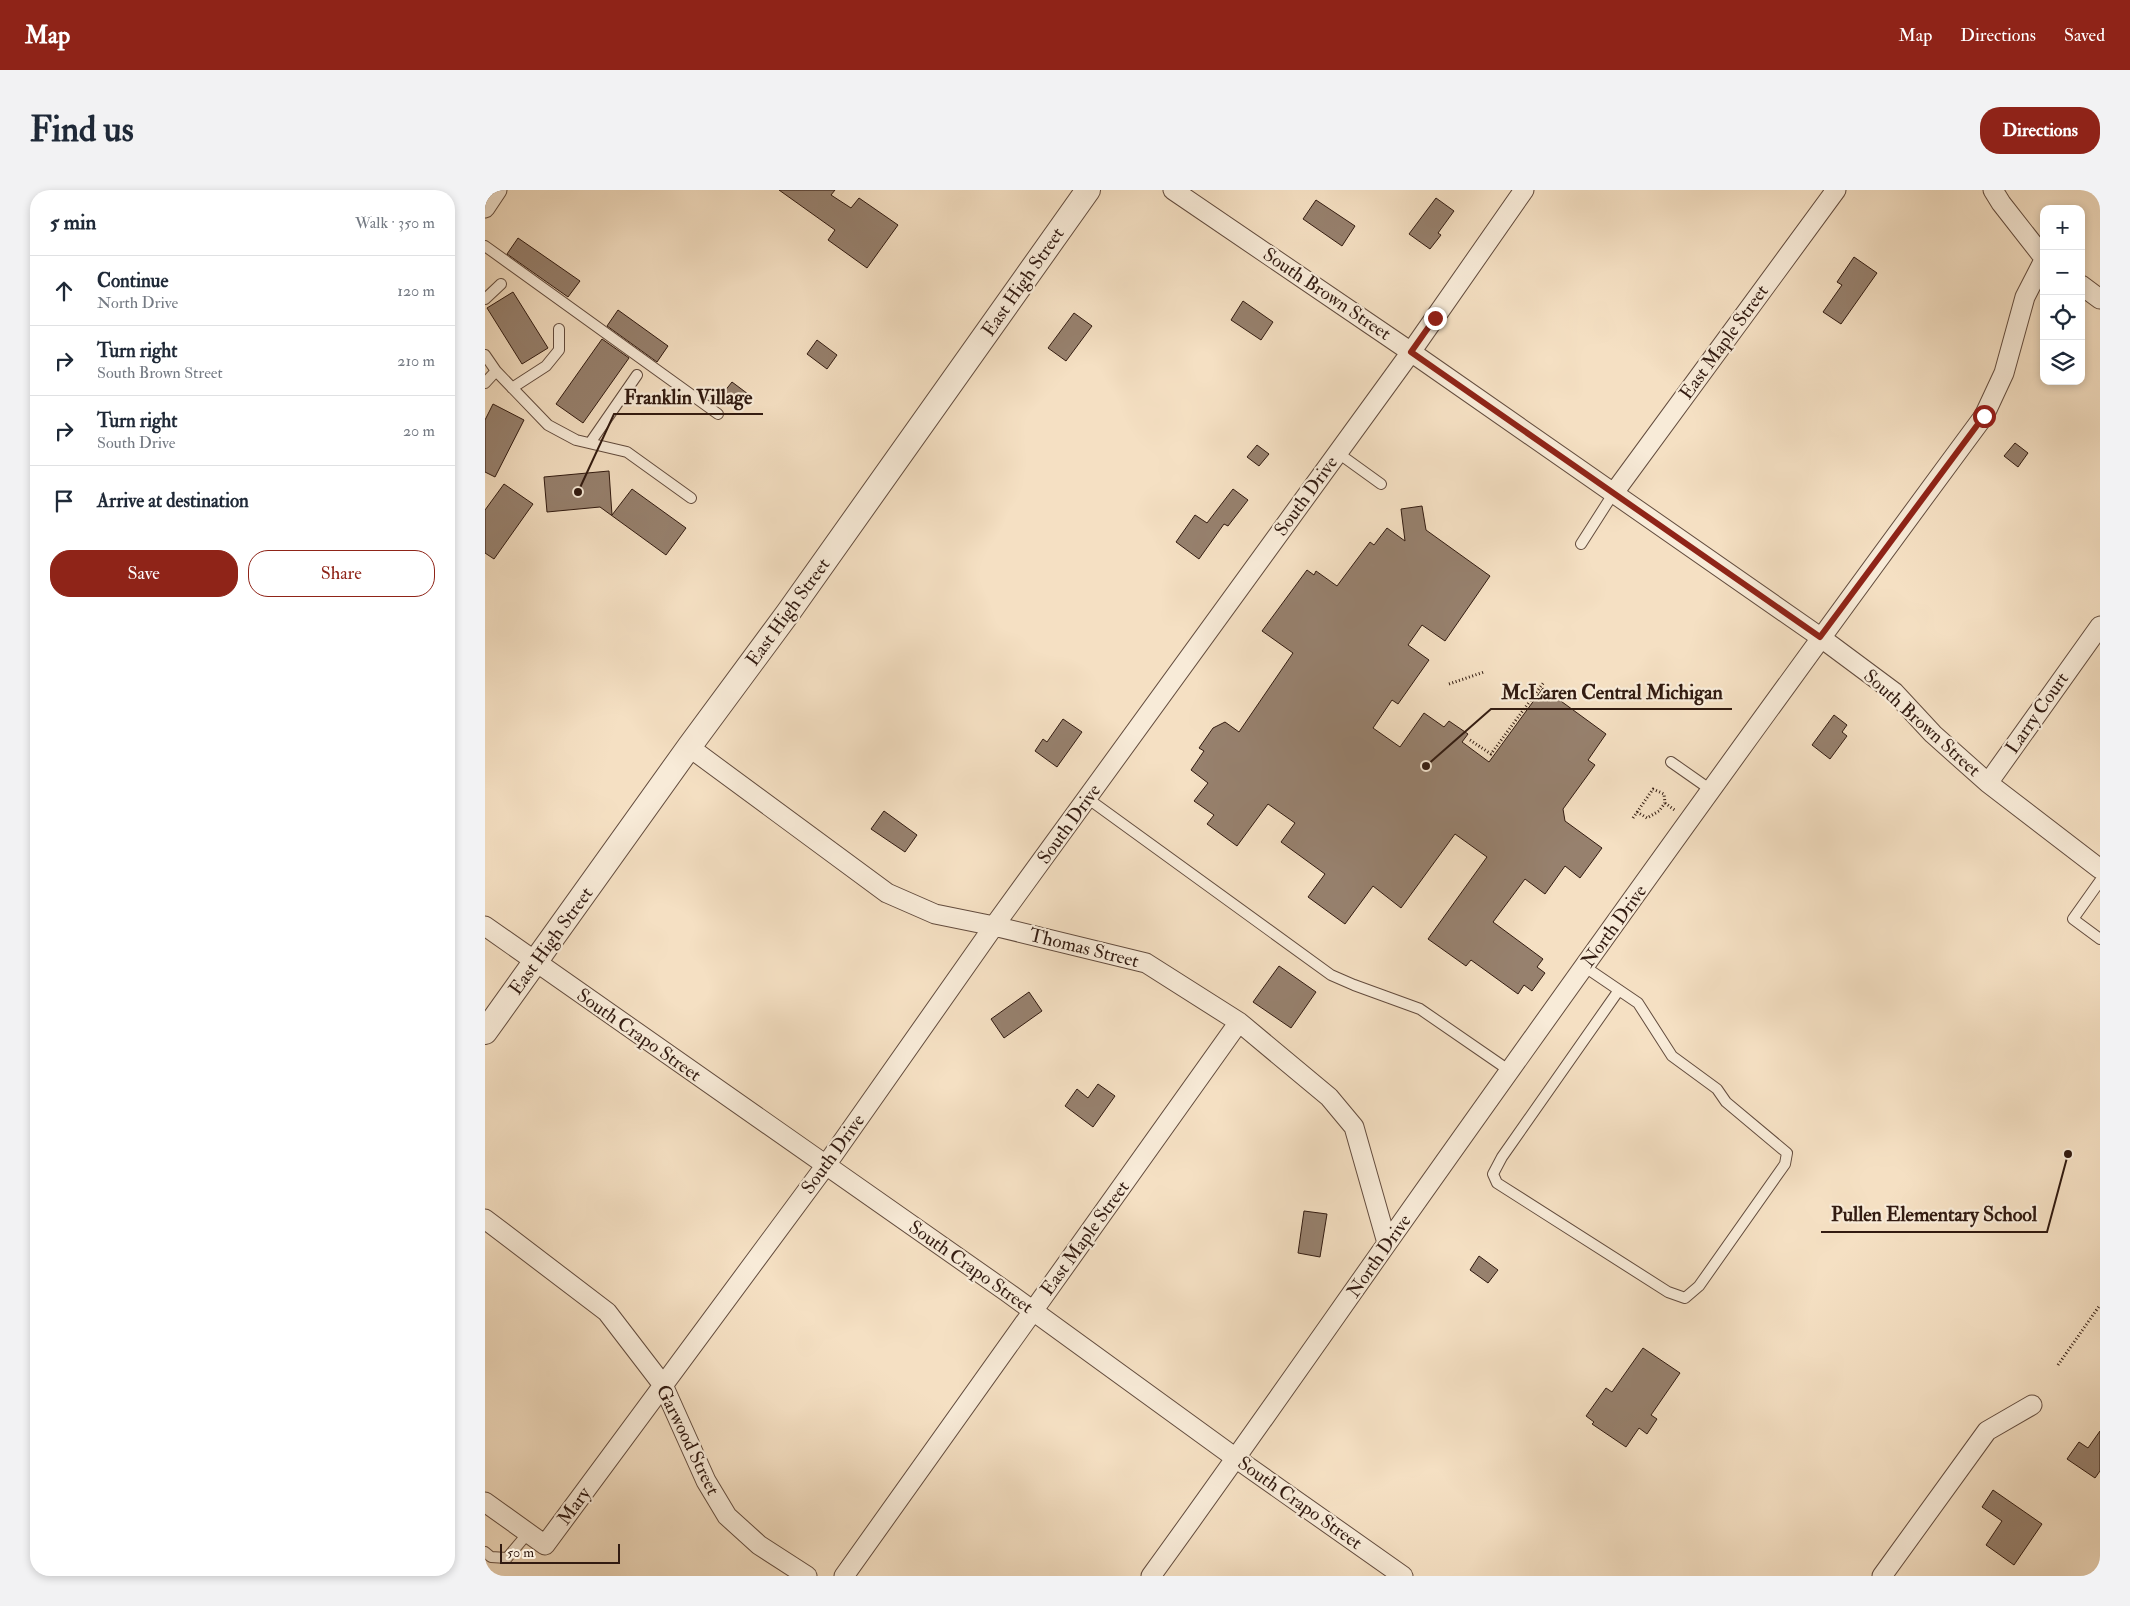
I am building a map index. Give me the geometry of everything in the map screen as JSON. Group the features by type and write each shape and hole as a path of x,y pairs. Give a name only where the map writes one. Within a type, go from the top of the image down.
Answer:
{"street":[{"path":"485,208 497,190"},
{"name":"East High Street","path":"485,1032 689,747 788,613 1088,190"},
{"name":"South Brown Street","path":"1173,190 1411,352 1820,637 1894,692 1933,734 1988,783 2097,862"},
{"name":"South Drive","path":"610,1456 826,1165 1087,798 1411,352 1524,190"},
{"name":"East Maple Street","path":"1613,494 1835,190"},
{"name":"North Drive","path":"1993,190 2040,254"},
{"name":"North Drive","path":"1151,1576 1237,1458 1387,1243 1820,637 1984,416 2004,374 2025,297 2040,267"},
{"path":"2085,288 2100,299"},
{"name":"Larry Court","path":"1988,783 2100,626"},
{"name":"Thomas Street","path":"689,747 887,893 935,914 995,926 1146,963 1239,1022 1329,1097 1354,1127 1387,1243"},
{"name":"South Crapo Street","path":"485,926 1033,1310 1403,1576"},
{"name":"East Maple Street","path":"844,1576 1239,1022"},
{"name":"Garwood Street","path":"485,1218 607,1312 663,1385 706,1481 727,1516 759,1545 807,1576"},
{"path":"1882,1576 1987,1431 2032,1405"},
{"name":"Mary","path":"485,1502 545,1545 610,1456"}],"lane":[{"path":"485,246 718,414"},
{"path":"485,299 501,284"},
{"path":"512,388 547,366 559,350 559,329"},
{"path":"485,355 495,372 548,426 576,440 627,452 691,498"},
{"path":"485,383 495,372"},
{"path":"590,443 637,375"},
{"path":"1338,453 1381,484"},
{"path":"1581,544 1613,494"},
{"path":"1671,762 1711,790"},
{"path":"1087,798 1331,975 1420,1009 1510,1071"},
{"path":"2100,881 2073,920 2100,939"},
{"path":"1585,967 1619,990 1638,1003 1672,1056 1717,1089 1726,1102 1787,1153 1785,1164 1699,1286 1685,1298 1668,1292 1497,1183 1493,1174 1502,1158 1619,990"},
{"path":"485,1552 491,1557 507,1558 528,1533"}],"path":[{"path":"1449,684 1484,672"},
{"path":"1470,740 1491,754 1544,682"},
{"path":"1633,818 1637,812 1653,789 1664,794 1665,803 1659,811 1647,818 1637,812"},
{"path":"1665,803 1676,811"},
{"path":"2058,1365 2100,1306"}],"building":[{"path":"779,190 835,190 831,195 851,208 859,198 898,225 867,268 828,240 835,230"},
{"path":"1436,198 1454,211 1438,233 1441,235 1430,249 1409,234"},
{"path":"1316,200 1355,226 1342,246 1303,219"},
{"path":"518,238 580,281 568,297 507,254"},
{"path":"1854,257 1877,273 1841,324 1823,312 1842,285 1837,282"},
{"path":"513,292 548,348 522,364 487,308"},
{"path":"1243,301 1273,322 1261,340 1231,320"},
{"path":"618,310 668,346 657,362 607,326"},
{"path":"1074,313 1092,326 1066,361 1048,348"},
{"path":"602,339 629,358 583,423 556,404"},
{"path":"817,340 837,355 827,369 807,354"},
{"path":"732,382 748,394 737,409 720,397"},
{"path":"493,404 524,420 495,477 485,472 485,420"},
{"path":"2015,443 2028,453 2018,467 2004,456"},
{"path":"1257,445 1269,454 1259,466 1247,457"},
{"path":"609,471 612,515 632,489 686,528 666,555 600,507 547,512 544,477"},
{"path":"504,484 533,504 494,559 485,553 485,510"},
{"path":"1233,489 1248,500 1228,526 1224,524 1199,559 1176,542 1195,515 1207,523"},
{"path":"1422,506 1426,530 1490,576 1445,641 1422,625 1408,645 1429,660 1398,704 1392,700 1373,728 1400,747 1424,713 1444,727 1449,721 1468,734 1462,742 1489,762 1543,688 1606,734 1588,760 1595,765 1563,809 1565,821 1602,848 1580,878 1565,866 1545,894 1525,879 1493,922 1543,959 1537,967 1545,973 1532,991 1524,985 1518,994 1471,960 1466,966 1428,939 1487,857 1455,834 1401,908 1373,886 1345,924 1308,897 1325,874 1281,842 1295,823 1268,804 1237,846 1207,824 1214,815 1194,801 1208,783 1191,770 1204,751 1199,748 1213,728 1225,722 1239,732 1293,653 1262,631 1307,570 1314,575 1316,571 1337,586 1370,542 1374,545 1387,528 1405,541 1401,509"},
{"path":"1834,715 1847,725 1842,732 1847,736 1830,759 1812,745"},
{"path":"1063,719 1082,732 1057,767 1035,751 1043,739 1047,742"},
{"path":"884,811 917,835 905,852 871,829"},
{"path":"1279,966 1316,992 1291,1028 1253,1002"},
{"path":"1029,992 1042,1011 1004,1038 991,1019"},
{"path":"1098,1084 1115,1096 1093,1127 1065,1106 1077,1089 1088,1098"},
{"path":"1304,1211 1327,1214 1320,1257 1298,1253"},
{"path":"1479,1256 1498,1270 1488,1283 1470,1270"},
{"path":"1643,1348 1680,1373 1651,1415 1657,1419 1647,1434 1639,1428 1626,1447 1592,1424 1594,1422 1586,1416 1606,1388 1612,1392"},
{"path":"2100,1431 2100,1471 2095,1478 2067,1459 2079,1442 2088,1448"},
{"path":"1993,1490 2042,1524 2014,1565 1986,1545 2002,1521 1982,1507"}],"place":[{"name":"Franklin Village","path":"578,492"},
{"name":"McLaren Central Michigan","path":"1426,766"},
{"name":"Pullen Elementary School","path":"2068,1154"}],"route":[{"path":"1435,318 1411,352 1820,637 1984,416"}]}
